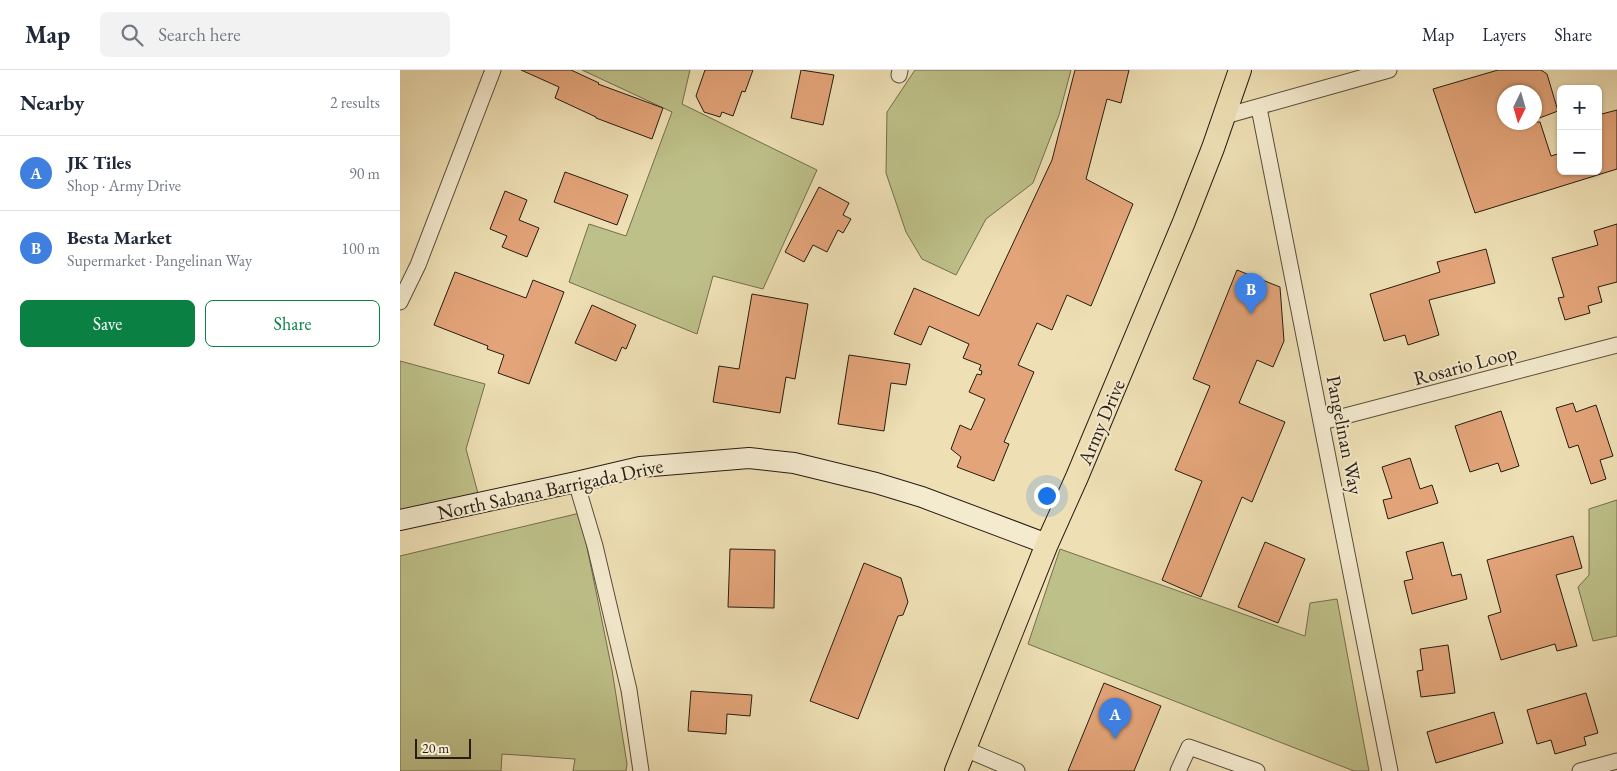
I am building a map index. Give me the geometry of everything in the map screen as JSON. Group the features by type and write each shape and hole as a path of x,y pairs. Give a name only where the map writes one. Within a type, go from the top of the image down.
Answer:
{"main road":[{"name":"Army Drive","path":"956,771 1047,544 1155,294 1205,170 1240,70"},
{"name":"North Sabana Barrigada Drive","path":"400,520 640,467 749,458 794,463 876,483 916,495 1047,544"}],"street":[{"path":"400,302 418,265 494,70"},
{"path":"1225,116 1389,70"},
{"name":"Pangelinan Way","path":"1259,108 1390,771"},
{"name":"Rosario Loop","path":"1322,422 1617,345"},
{"path":"576,482 595,546 629,690 641,771"},
{"path":"1178,771 1189,747 1256,771"},
{"path":"965,748 1017,771"},
{"path":"1580,771 1617,761"}],"green space":[{"path":"582,70 690,70 682,104 817,170 763,289 713,276 697,334 569,282 589,224 626,236 672,112"},
{"path":"915,70 1071,70 1059,115 1033,183 986,219 956,275 922,259 906,232 886,173 887,112"},
{"path":"400,361 485,384 466,449 479,497 400,515"},
{"path":"1617,500 1617,636 1593,641 1578,587 1589,575 1589,509"},
{"path":"580,513 612,670 627,764 626,771 573,771 575,759 502,754 501,771 400,771 400,556"},
{"path":"1060,549 1305,636 1310,603 1337,599 1369,771 1354,771 1028,644"}],"building":[{"path":"521,70 571,70 598,84 663,108 652,139 596,118 555,98 559,87"},
{"path":"705,70 753,70 745,92 742,91 733,116 722,112 720,117 704,112 696,96"},
{"path":"801,70 834,75 823,125 791,118"},
{"path":"1075,70 1129,70 1121,103 1107,99 1086,179 1133,204 1091,306 1067,295 1052,330 1037,323 1018,365 1034,372 1004,442 1009,444 994,481 957,467 961,457 951,449 960,425 971,430 985,399 969,392 977,374 981,375 982,371 979,370 981,365 963,358 969,344 929,326 921,345 894,334 914,288 979,316 1052,160"},
{"path":"1498,70 1541,70 1547,74 1557,111 1542,117 1542,85 1497,85 1497,130 1542,130 1542,128 1551,156 1557,154 1557,175 1598,175 1475,213 1433,89"},
{"path":"1617,110 1617,169 1602,174 1602,114"},
{"path":"565,172 628,195 617,225 554,202"},
{"path":"819,187 849,203 843,215 851,219 843,233 838,230 827,252 813,245 804,262 785,252"},
{"path":"505,191 527,200 519,220 539,228 527,257 502,247 507,236 490,229"},
{"path":"1617,224 1617,282 1598,287 1602,302 1588,306 1590,313 1565,320 1558,298 1564,297 1552,258 1598,245 1594,231"},
{"path":"1486,249 1495,283 1429,300 1439,335 1408,345 1405,335 1384,341 1370,294 1440,272 1437,262"},
{"path":"1237,270 1280,287 1284,341 1273,367 1257,360 1239,403 1285,422 1252,502 1242,497 1201,597 1162,580 1202,481 1175,470 1210,386 1193,379"},
{"path":"455,272 526,298 533,280 564,292 529,384 498,373 504,355 487,349 488,346 434,325"},
{"path":"752,294 808,304 795,379 786,377 780,413 713,402 719,366 739,369"},
{"path":"592,305 636,325 626,349 622,347 616,361 575,343"},
{"path":"849,355 910,364 906,385 891,383 884,431 838,424"},
{"path":"1573,403 1576,412 1596,405 1613,456 1600,460 1606,479 1591,484 1578,445 1569,448 1556,408"},
{"path":"1501,411 1519,466 1501,472 1498,463 1470,472 1455,426"},
{"path":"1410,458 1420,489 1432,485 1438,503 1388,519 1383,500 1392,498 1382,467"},
{"path":"1573,536 1582,568 1556,575 1577,646 1557,651 1555,644 1501,660 1488,616 1501,612 1487,560"},
{"path":"1265,542 1305,559 1278,623 1238,607"},
{"path":"1443,542 1452,576 1461,574 1467,599 1412,614 1404,581 1413,579 1406,552"},
{"path":"730,549 775,550 774,608 728,607"},
{"path":"864,563 901,578 908,602 903,615 898,616 858,719 810,701"},
{"path":"1448,645 1455,693 1421,697 1417,671 1423,670 1420,649"},
{"path":"1104,683 1161,706 1134,771 1068,771"},
{"path":"691,691 752,695 750,716 727,714 726,734 688,731"},
{"path":"1586,693 1598,733 1584,737 1586,745 1555,754 1551,740 1537,744 1527,710"},
{"path":"1494,712 1503,743 1436,763 1427,732"}],"place":[{"name":"Besta Market","path":"1251,314"},
{"name":"JK Tiles","path":"1115,739"}]}
